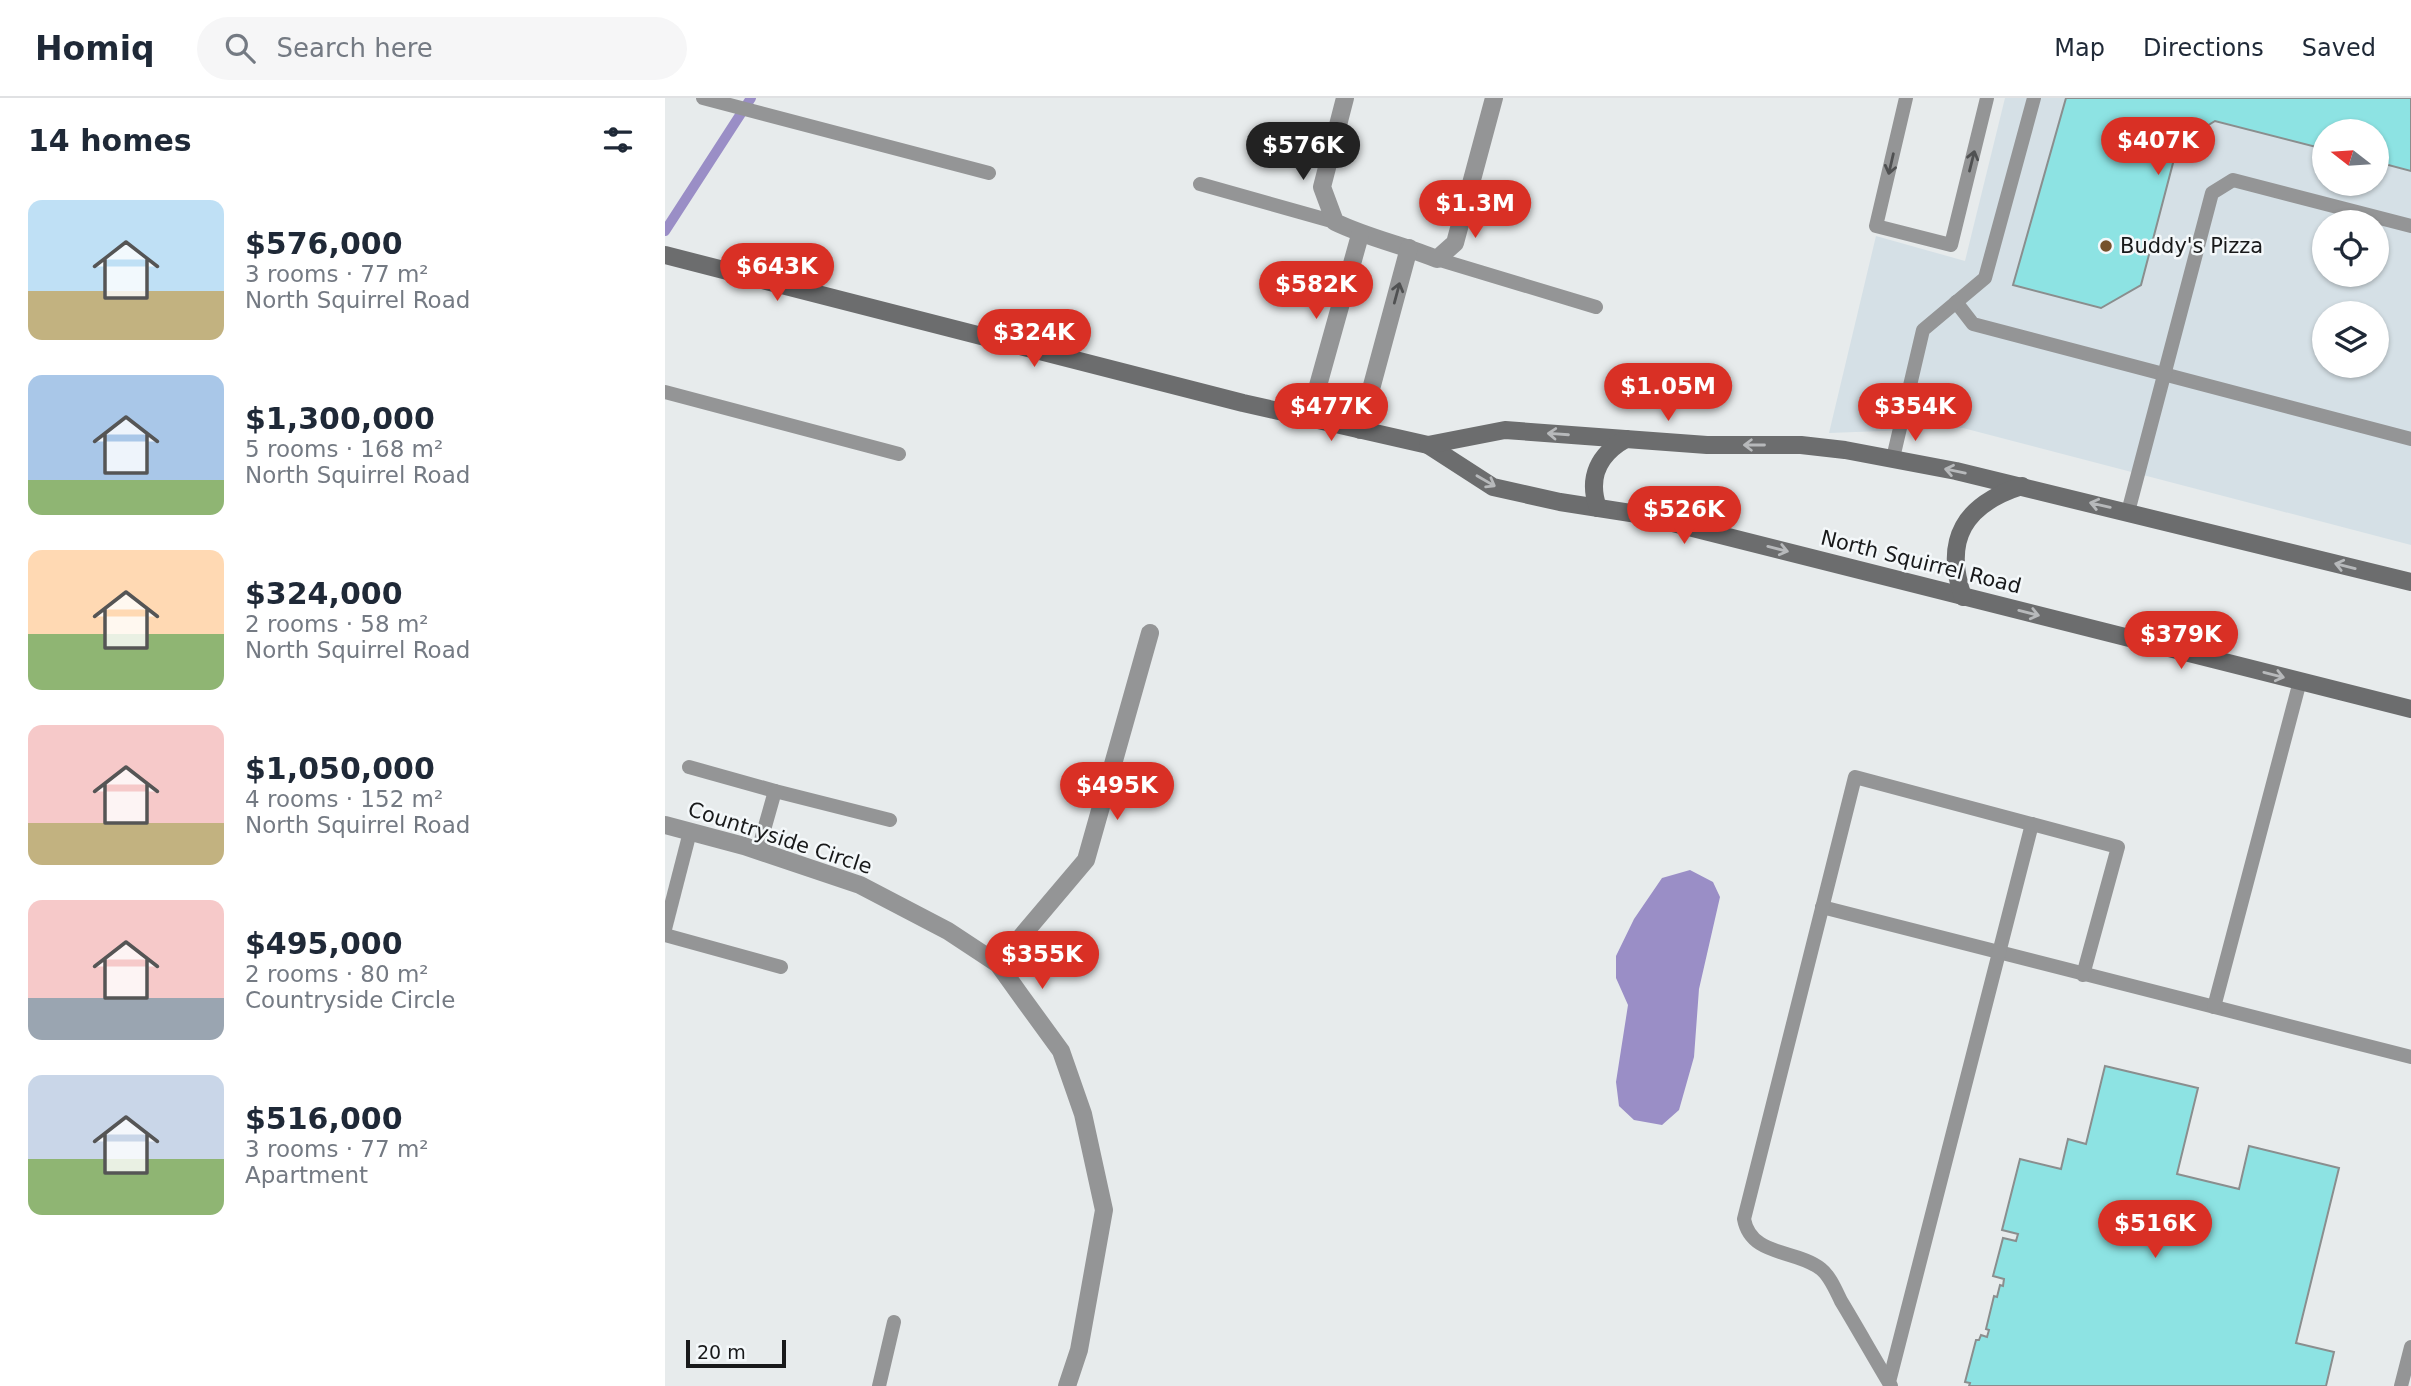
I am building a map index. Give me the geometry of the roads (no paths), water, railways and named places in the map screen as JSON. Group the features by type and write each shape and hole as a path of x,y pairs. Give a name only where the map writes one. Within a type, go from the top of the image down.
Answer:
{"street":[{"path":"1345,98 1322,187 1335,222 1360,234 1437,258 1455,243 1494,98"},
{"path":"1309,418 1360,234"},
{"path":"1360,430 1409,248"},
{"name":"North Squirrel Road","path":"665,255 1309,418 1428,445 1493,487 1663,521 2411,709"},
{"name":"North Squirrel Road","path":"1428,445 1505,430 1707,445 1801,444 1892,458 2022,486 2411,582"},
{"path":"1598,508 1593,483 1596,467 1613,446 1626,439"},
{"path":"1963,597 1956,577 1954,559 1958,540 1966,523 1981,505 2000,493 2022,486"},
{"path":"998,964 1087,860 1150,633"},
{"name":"Countryside Circle","path":"665,825 758,851 860,885 948,931 998,964 1061,1051 1083,1114 1104,1210 1079,1350 1069,1385"}],"lane":[{"path":"703,98 989,173"},
{"path":"1906,98 1876,226 1951,245 1987,98"},
{"path":"1892,458 1923,330 1985,278 2034,98"},
{"path":"2128,512 2212,193 2233,180 2411,226"},
{"path":"1200,184 1335,222"},
{"path":"1437,258 1596,307"},
{"path":"1956,302 1973,324 2411,439"},
{"path":"665,392 899,454"},
{"path":"2214,1007 2299,681"},
{"path":"689,767 890,820"},
{"path":"1890,1384 1823,1270 1804,1259 1770,1250 1755,1242 1746,1232 1744,1219 1855,777 2118,847 2083,975"},
{"path":"758,851 775,791"},
{"path":"1890,1384 2032,824"},
{"path":"665,929 690,832"},
{"path":"1822,907 2411,1057"},
{"path":"665,935 781,967"},
{"path":"879,1386 894,1322"},
{"path":"2401,1386 2411,1347"}],"waterway":[{"path":"665,231 751,98"}],"place":[{"name":"Buddy's Pizza","path":"2106,246"}]}
